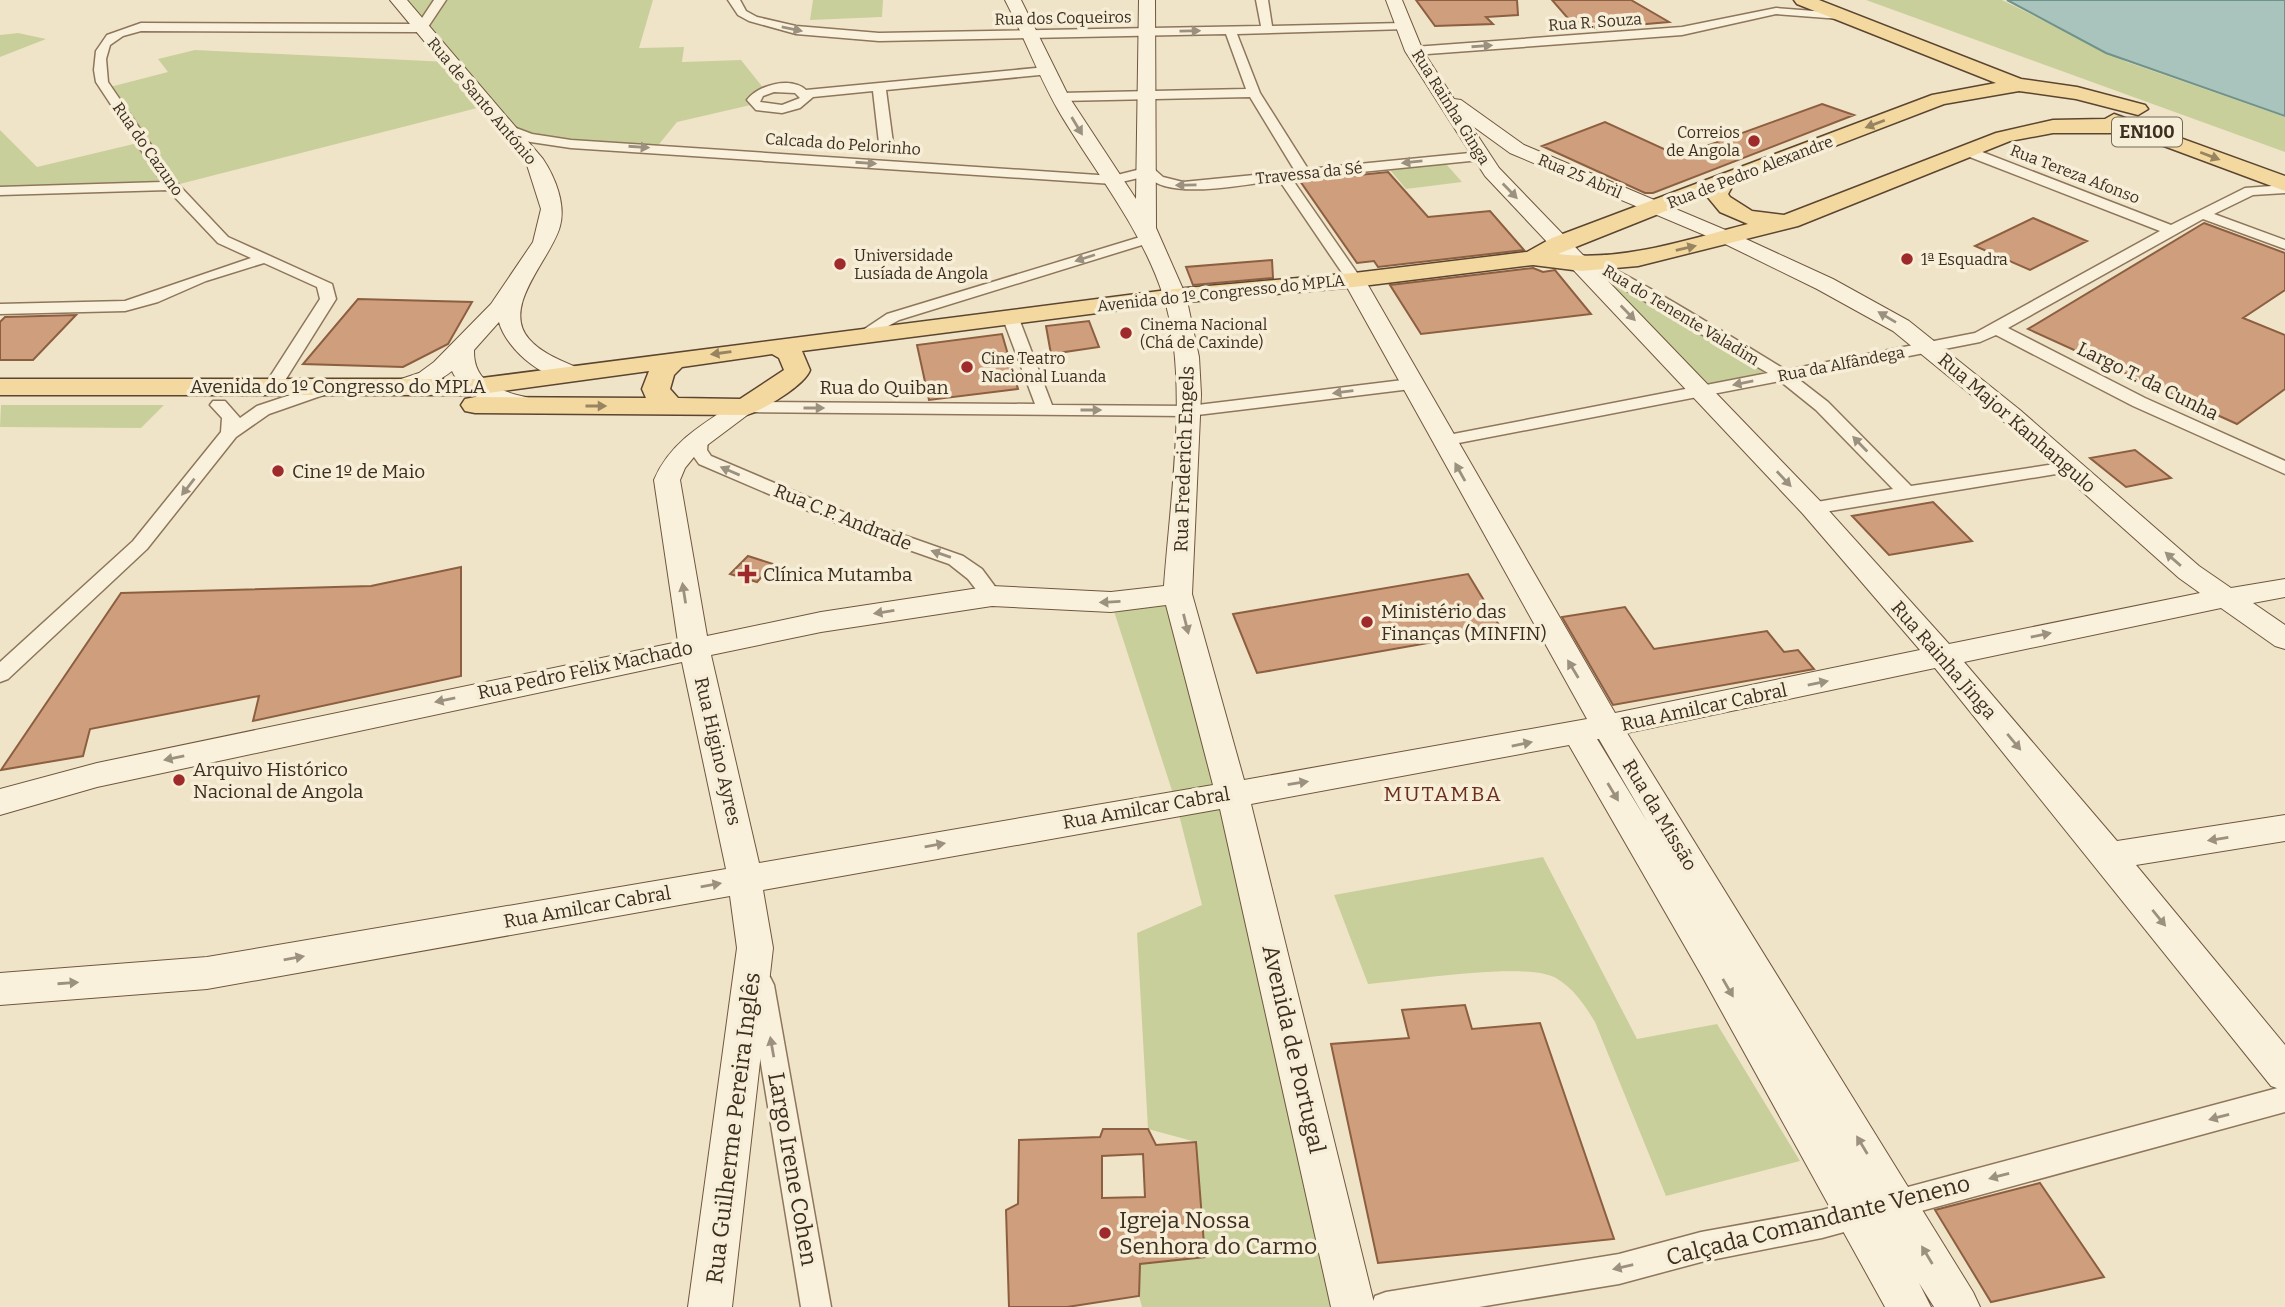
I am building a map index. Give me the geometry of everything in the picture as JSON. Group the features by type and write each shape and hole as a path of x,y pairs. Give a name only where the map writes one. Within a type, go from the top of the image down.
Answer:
{"main road":[{"name":"EN100","path":"1803,0 1845,8 1974,49 2136,118 2285,187"},
{"name":"EN100","path":"1845,8 1873,30 2019,85 2053,92 2260,152"},
{"path":"1873,30 1954,71 1959,78 1958,83 1944,98"},
{"path":"1974,49 2023,71 2053,92 2048,106 2019,115 2003,137"},
{"path":"1944,98 2019,85"},
{"path":"1944,98 1982,98 2019,115"},
{"name":"Rua de Pedro Alexandre","path":"1577,256 1656,208 1944,98"},
{"path":"1577,256 1638,258 1728,238 1790,221 2003,137 2059,123 2136,118"},
{"path":"1723,183 1717,194 1729,209 1757,219 1790,221"},
{"name":"Avenida do 1º Congresso do MPLA","path":"0,405 219,405 331,387 474,387 909,327 1175,296 1354,280 1533,258 1577,256"},
{"name":"Avenida do 1º Congresso do MPLA","path":"0,387 528,405 672,407 738,412 796,374 844,348 909,327"},
{"path":"776,346 794,359 796,374"},
{"path":"672,407 659,397 656,389 662,372 674,360"}],"street":[{"name":"Rua de Santo António","path":"398,0 536,163 547,190 550,225 514,290 462,348 428,377 401,387"},
{"path":"422,28 440,0"},
{"name":"Rua dos Coqueiros","path":"734,0 742,13 753,19 832,36 1033,35 1403,27"},
{"path":"865,334 893,317 1148,233 1060,97 1046,71 1033,35 1013,0"},
{"name":"Rua Frederich Engels","path":"1147,0 1148,233 1175,296 1187,357 1189,411 1178,594 1230,793"},
{"path":"1262,0 1267,30"},
{"name":"Rua Rainha Ginga","path":"1394,0 1414,51 1480,156 1577,256"},
{"path":"1776,11 1786,5 1787,0"},
{"name":"Rua R. Souza","path":"1414,51 1669,32 1776,11 1845,8"},
{"name":"Rua do Cazuno","path":"274,395 328,299 324,284 223,240 172,186 102,82 97,63 106,44 116,33 141,27 422,28"},
{"path":"1230,30 1254,93 1303,173"},
{"path":"807,94 1046,71"},
{"path":"879,89 886,143"},
{"path":"1060,97 1254,93"},
{"name":"Rua 25 Abril","path":"1443,96 1517,149 1728,238"},
{"name":"Calcada do Pelorinho","path":"503,127 529,138 570,144 1113,180 1146,169"},
{"path":"536,163 546,152 570,144"},
{"path":"1480,156 1495,149 1517,149"},
{"name":"Rua Tereza Afonso","path":"1967,151 2170,230"},
{"name":"Travessa da Sé","path":"1146,169 1153,177 1171,185 1480,156"},
{"path":"2239,167 2256,180 2250,191"},
{"path":"1282,175 1354,280"},
{"path":"0,191 172,186"},
{"path":"2250,191 2285,187"},
{"name":"Rua da Alfândega","path":"1443,441 1980,337 2120,261 2170,230 2250,191"},
{"path":"2203,214 2285,245"},
{"name":"Rua Major Kanhangulo","path":"1728,238 1881,313 1930,347 2189,572 2285,639"},
{"name":"Rua do Tenente Valadim","path":"1577,256 1783,375 1822,406 1907,493"},
{"name":"Rua Rainha Jinga","path":"1577,256 1812,508 1942,656 2109,856 2285,1074"},
{"path":"0,309 132,305 265,258"},
{"name":"Rua da Missão","path":"1354,280 1443,441 1593,731 1909,1307"},
{"name":"Rua de Santo António","path":"514,290 508,317 514,336 532,354 572,374"},
{"path":"1010,316 1045,410"},
{"name":"Largo T. da Cunha","path":"1995,328 2139,402 2285,468"},
{"path":"462,348 463,367 474,387 492,397 528,405"},
{"name":"Rua do Quiban","path":"738,412 1189,411 1411,384"},
{"path":"0,674 140,545 230,433 274,395"},
{"path":"219,405 231,417 230,433"},
{"name":"Rua Higino Ayres","path":"738,412 699,439 676,461 667,480 694,647 746,879 755,948"},
{"name":"Rua C.P. Andrade","path":"699,439 698,450 705,460 862,527 956,559 975,574 992,596"},
{"path":"1812,508 2068,467"},
{"name":"Rua Amilcar Cabral","path":"0,989 207,973 1593,731 1942,656 2285,588"},
{"name":"Rua Pedro Felix Machado","path":"0,803 97,775 821,622 992,596 1111,603 1178,594"},
{"name":"Rua da Missão","path":"1593,731 1897,1203 1958,1307"},
{"name":"Avenida de Portugal","path":"1230,793 1244,835 1353,1307"},
{"path":"2109,856 2285,828"},
{"name":"Rua Guilherme Pereira Inglês","path":"710,1307 755,948"},
{"name":"Largo Irene Cohen","path":"755,948 816,1307"},
{"name":"Calçada Comandante Veneno","path":"1387,1307 1619,1269 1701,1247 1856,1214 2285,1099"}],"green space":[{"path":"398,0 653,0 639,48 684,47 682,62 741,60 765,90 755,104 677,122 656,148 529,138 485,106 172,186 0,191 0,130 37,167 142,142 106,88 168,72 158,59 195,50 449,62"},
{"path":"813,0 883,0 882,17 810,20"},
{"path":"1866,0 2002,0 2127,62 2285,117 2285,152"},
{"path":"18,33 46,39 0,57 0,35"},
{"path":"1440,157 1462,182 1406,189 1385,164"},
{"path":"1581,264 1783,375 1702,391"},
{"path":"1,405 164,405 141,428 0,427"},
{"path":"1178,594 1353,1307 1142,1307 1139,1296 1140,1264 1205,1257 1196,1142 1148,1129 1137,933 1202,905 1176,803 1111,602"},
{"path":"1543,857 1637,1039 1717,1024 1800,1161 1666,1196 1595,1022 1578,997 1562,982 1541,973 1519,971 1368,984 1334,895"}],"water":[{"path":"2007,0 2285,0 2285,116 2106,53"}],"building":[{"path":"1416,0 1517,0 1518,15 1486,17 1493,24 1435,26"},
{"path":"1552,0 1631,0 1669,22 1590,29 1583,22 1572,23"},
{"path":"1822,104 1854,115 1653,193 1645,193 1542,146 1605,122 1679,156"},
{"path":"1388,172 1428,217 1490,211 1524,250 1378,267 1374,261 1357,263 1300,181"},
{"path":"2033,218 2087,241 2030,270 1975,246"},
{"path":"2204,223 2285,253 2285,290 2243,318 2285,335 2285,389 2237,424 2028,329"},
{"path":"1272,260 1273,278 1193,285 1186,267"},
{"path":"1533,268 1543,272 1555,270 1591,314 1421,334 1390,285"},
{"path":"358,299 472,302 448,344 403,367 303,364"},
{"path":"76,315 33,360 0,360 0,322 5,317"},
{"path":"1089,321 1099,347 1051,354 1046,326"},
{"name":"Cine Teatro Nacional Luanda","path":"1002,334 1018,389 929,400 917,345"},
{"path":"2135,450 2171,478 2126,487 2090,458"},
{"path":"1933,502 1972,541 1889,555 1852,516"},
{"name":"Clínica Mutamba","path":"748,556 773,564 757,582 730,574"},
{"path":"461,567 461,676 253,721 259,696 90,729 83,756 1,770 121,593 371,586"},
{"name":"Ministério das Finanças (MINFIN)","path":"1468,574 1502,630 1257,673 1233,614"},
{"path":"1625,607 1654,649 1767,631 1784,652 1798,650 1814,669 1613,705 1562,617"},
{"path":"1465,1005 1472,1029 1540,1023 1614,1239 1378,1263 1331,1044 1409,1038 1402,1010"},
{"name":"Igreja Nossa Senhora do Carmo","path":"1103,1129 1148,1129 1156,1145 1196,1142 1205,1257 1140,1264 1139,1296 1067,1307 1009,1307 1006,1210 1018,1204 1019,1140 1100,1137","holes":["1143,1154 1145,1197 1102,1198 1102,1156"]},
{"path":"2040,1183 2104,1277 1991,1302 1935,1210"}],"place":[{"name":"Correios de Angola","path":"1754,141"},
{"name":"1ª Esquadra","path":"1907,259"},
{"name":"Universidade Lusíada de Angola","path":"840,264"},
{"name":"Cinema Nacional (Chá de Caxinde)","path":"1126,333"},
{"name":"Cine Teatro Nacional Luanda","path":"967,367"},
{"name":"Cine 1º de Maio","path":"278,471"},
{"name":"Clínica Mutamba","path":"747,574"},
{"name":"Ministério das Finanças (MINFIN)","path":"1367,622"},
{"name":"Arquivo Histórico Nacional de Angola","path":"179,780"},
{"name":"Igreja Nossa Senhora do Carmo","path":"1105,1233"}],"district":[{"name":"MUTAMBA","path":"1443,794"}]}
